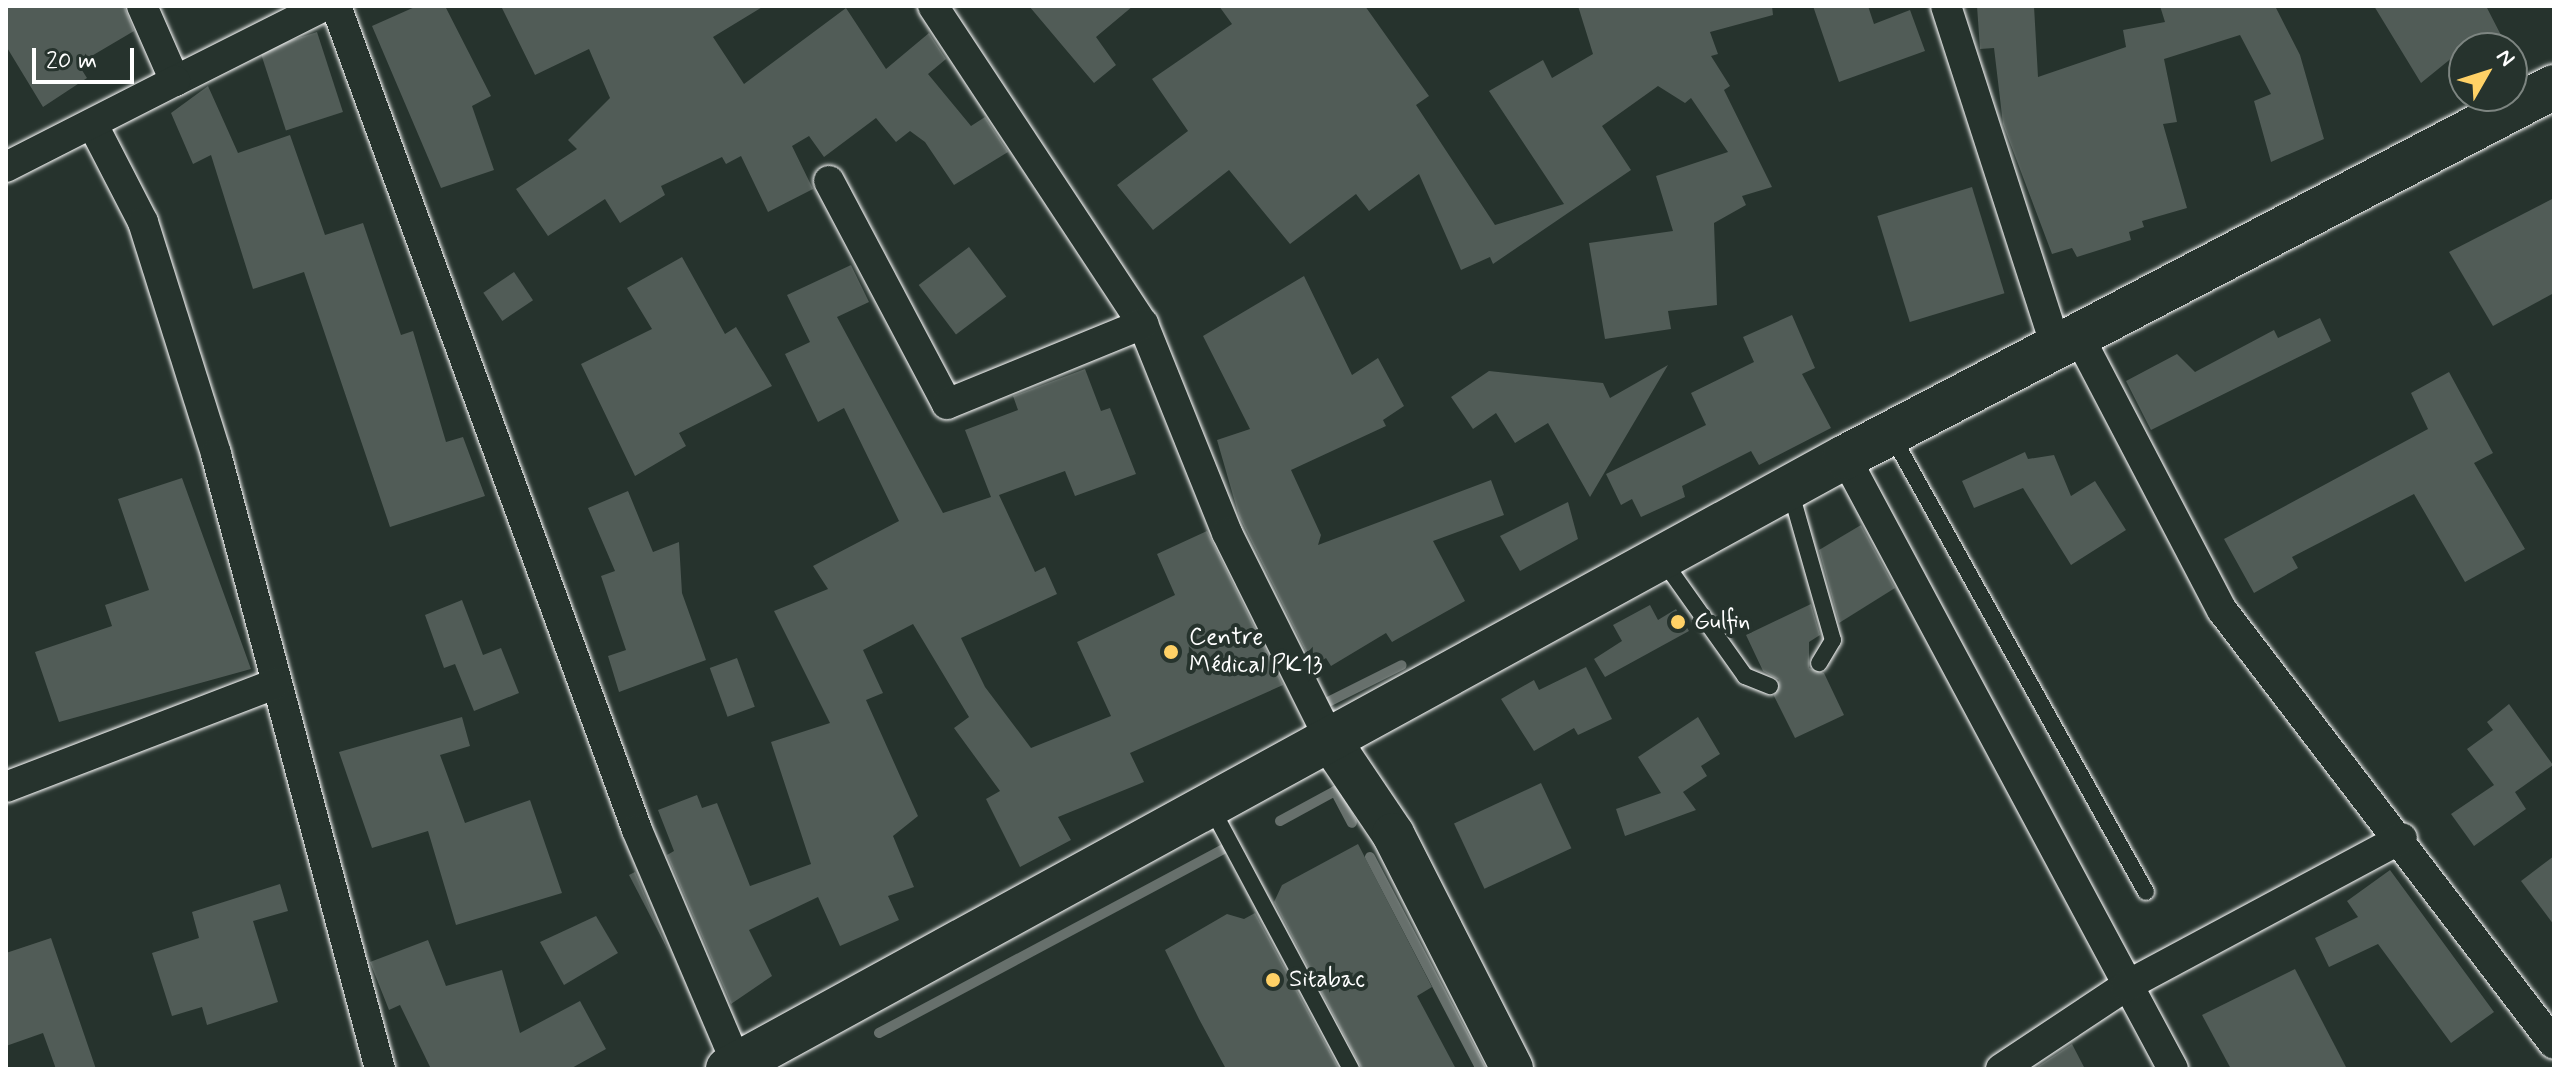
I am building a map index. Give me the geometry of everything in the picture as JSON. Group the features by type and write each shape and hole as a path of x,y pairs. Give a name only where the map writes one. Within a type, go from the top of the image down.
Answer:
{"main road":[{"path":"732,1067 1791,493 1845,457 2066,338 2554,87"}],"street":[{"path":"142,6 175,81"},
{"path":"6,167 94,127 175,81 324,6"},
{"path":"336,6 637,830 732,1067"},
{"path":"933,6 1143,324 1227,533 1331,742 1393,834 1512,1069"},
{"path":"1946,6 2066,338 2222,610 2402,838 2554,1044"},
{"path":"94,127 143,222 216,454 380,1069"},
{"path":"829,181 947,404 1143,324"},
{"path":"1845,457 2173,1069"},
{"path":"6,787 275,684"},
{"path":"2001,1069 2126,986 2402,838"}],"lane":[{"path":"1890,433 2146,892"},
{"path":"1791,493 1833,640 1819,663"},
{"path":"1664,562 1745,676 1770,686"},
{"path":"1211,807 1351,1069"}],"building":[{"path":"6,6 124,6 134,31 78,64 87,78 43,107 6,46"},
{"path":"417,6 445,6 491,96 472,106 494,170 441,188 372,26"},
{"path":"501,6 764,6 713,37 744,84 846,8 886,69 929,33 946,59 928,74 971,126 985,117 1008,152 954,185 925,142 910,131 896,142 876,118 824,157 809,136 792,146 813,189 768,212 741,156 726,164 722,157 661,186 665,195 620,223 605,199 548,236 516,189 577,149 568,140 610,98 589,49 535,75"},
{"path":"1029,6 1133,6 1096,37 1116,65 1094,83"},
{"path":"1219,6 1365,6 1429,96 1416,105 1495,225 1564,204 1489,91 1543,60 1552,78 1593,54 1578,6 1772,6 1773,15 1710,32 1718,54 1711,56 1730,86 1724,90 1772,187 1742,196 1746,205 1714,223 1717,305 1668,311 1671,329 1605,339 1589,243 1673,231 1656,176 1728,152 1691,98 1685,103 1658,86 1602,126 1631,170 1493,264 1490,257 1461,270 1419,174 1369,211 1356,194 1290,244 1229,170 1153,230 1117,185 1188,131 1152,79 1232,24"},
{"path":"1813,6 1868,6 1874,24 1910,10 1925,51 1839,82"},
{"path":"1977,6 2034,6 2038,77 2126,47 2123,30 2165,22 2160,6 2275,6 2300,55 2324,139 2271,162 2254,101 2271,94 2240,35 2164,59 2177,122 2163,124 2187,208 2142,221 2144,227 2129,232 2131,240 2077,257 2072,248 2052,254 2003,124 1994,48 1980,49"},
{"path":"2374,6 2486,6 2499,32 2448,32 2448,61 2421,83"},
{"path":"317,32 343,112 286,130 260,51"},
{"path":"208,86 238,153 290,135 325,235 363,223 401,335 413,331 446,442 463,437 485,496 390,527 304,272 253,289 211,155 193,164 171,113"},
{"path":"1972,187 2004,293 1910,322 1877,216"},
{"path":"2554,198 2554,293 2493,326 2449,252"},
{"path":"969,247 1006,297 956,334 919,285"},
{"path":"682,257 725,334 736,327 772,386 679,433 686,446 635,476 581,364 652,329 627,288"},
{"path":"851,265 869,302 837,317 943,513 991,497 965,430 1018,410 1013,396 1085,369 1101,411 1110,408 1136,474 1075,496 1065,471 999,495 1035,572 1045,567 1057,594 961,638 985,687 1031,748 1111,716 1077,642 1175,595 1157,554 1207,531 1283,685 1130,753 1144,782 1058,817 1071,840 1020,867 986,799 1000,791 954,728 969,717 913,624 863,650 883,693 866,700 918,816 893,836 914,887 888,896 899,920 840,946 818,897 749,930 772,976 731,1004 667,855 674,851 658,810 697,795 702,808 717,803 750,886 811,864 771,742 830,723 774,611 828,589 813,566 899,521 844,408 818,422 785,354 810,342 787,295"},
{"path":"514,272 533,300 502,321 483,293"},
{"path":"1304,276 1352,375 1378,358 1404,406 1383,420 1386,426 1291,470 1321,535 1318,545 1491,480 1504,515 1433,541 1465,601 1392,642 1386,633 1331,666 1326,658 1313,666 1239,516 1217,440 1250,429 1203,336"},
{"path":"1792,315 1815,368 1802,374 1831,428 1759,465 1751,451 1682,486 1685,497 1641,517 1632,499 1621,505 1606,474 1706,425 1691,393 1754,362 1743,337"},
{"path":"2320,318 2331,341 2151,430 2126,381 2177,354 2195,372 2274,330 2278,338"},
{"path":"1668,365 1590,497 1548,423 1515,443 1496,413 1473,429 1451,397 1489,371 1603,383 1610,398"},
{"path":"2449,372 2493,453 2474,463 2525,549 2465,582 2414,494 2292,557 2298,568 2254,593 2224,539 2428,429 2411,393"},
{"path":"2025,452 2028,459 2054,455 2071,496 2095,481 2126,530 2071,565 2023,488 1974,508 1962,481"},
{"path":"182,478 251,669 59,722 35,652 112,626 105,605 149,590 118,499"},
{"path":"628,491 653,552 679,542 682,593 706,660 619,692 608,656 626,650 601,576 615,571 588,508"},
{"path":"1568,502 1578,539 1520,571 1500,536"},
{"path":"1861,525 1895,588 1839,623 1819,550"},
{"path":"462,600 483,655 501,648 519,693 474,711 455,664 444,668 425,615"},
{"path":"1811,604 1820,635 1809,642 1809,668 1824,673 1844,715 1795,738 1774,696 1779,680 1763,671 1746,635"},
{"path":"1650,605 1658,620 1676,609 1689,631 1605,677 1594,659 1622,641 1613,625"},
{"path":"737,658 755,707 728,717 710,668"},
{"path":"1586,667 1612,719 1578,735 1574,728 1534,751 1501,699 1534,680 1539,690"},
{"path":"2509,704 2553,765 2515,792 2526,809 2474,846 2451,814 2494,785 2467,749 2493,730 2487,722"},
{"path":"462,717 470,746 440,755 465,823 530,800 562,893 456,925 428,831 372,848 339,752"},
{"path":"1698,717 1720,754 1701,766 1707,776 1683,792 1696,810 1625,836 1616,809 1661,793 1638,757"},
{"path":"1541,783 1571,848 1484,889 1454,824"},
{"path":"1358,844 1432,987 1417,996 1456,1069 1362,1069 1274,902 1282,885"},
{"path":"2554,856 2554,925 2521,881"},
{"path":"2390,870 2494,1012 2451,1043 2378,944 2329,967 2315,938 2358,917 2347,901"},
{"path":"635,872 669,952 629,875"},
{"path":"280,884 288,911 253,921 278,1002 207,1025 202,1007 172,1016 152,953 199,938 192,912"},
{"path":"1255,913 1339,1069 1226,1069 1199,1019 1165,950 1227,914 1244,919"},
{"path":"596,916 618,953 564,985 540,942"},
{"path":"51,938 96,1069 56,1069 43,1033 6,1046 6,953"},
{"path":"428,940 446,986 502,970 520,1033 580,1001 606,1049 570,1069 431,1069 400,1005 389,1010 370,962"},
{"path":"2295,969 2347,1069 2231,1069 2202,1015"},
{"path":"2072,1044 2085,1069 2034,1069"}],"waterway":[{"path":"1322,705 1402,665"},
{"path":"1280,821 1335,791 1352,823"},
{"path":"879,1033 1226,848"},
{"path":"1370,857 1481,1069"}],"place":[{"name":"Gulfin","path":"1678,622"},
{"name":"Centre Médical PK13","path":"1171,652"},
{"name":"Sitabac","path":"1273,980"}]}
